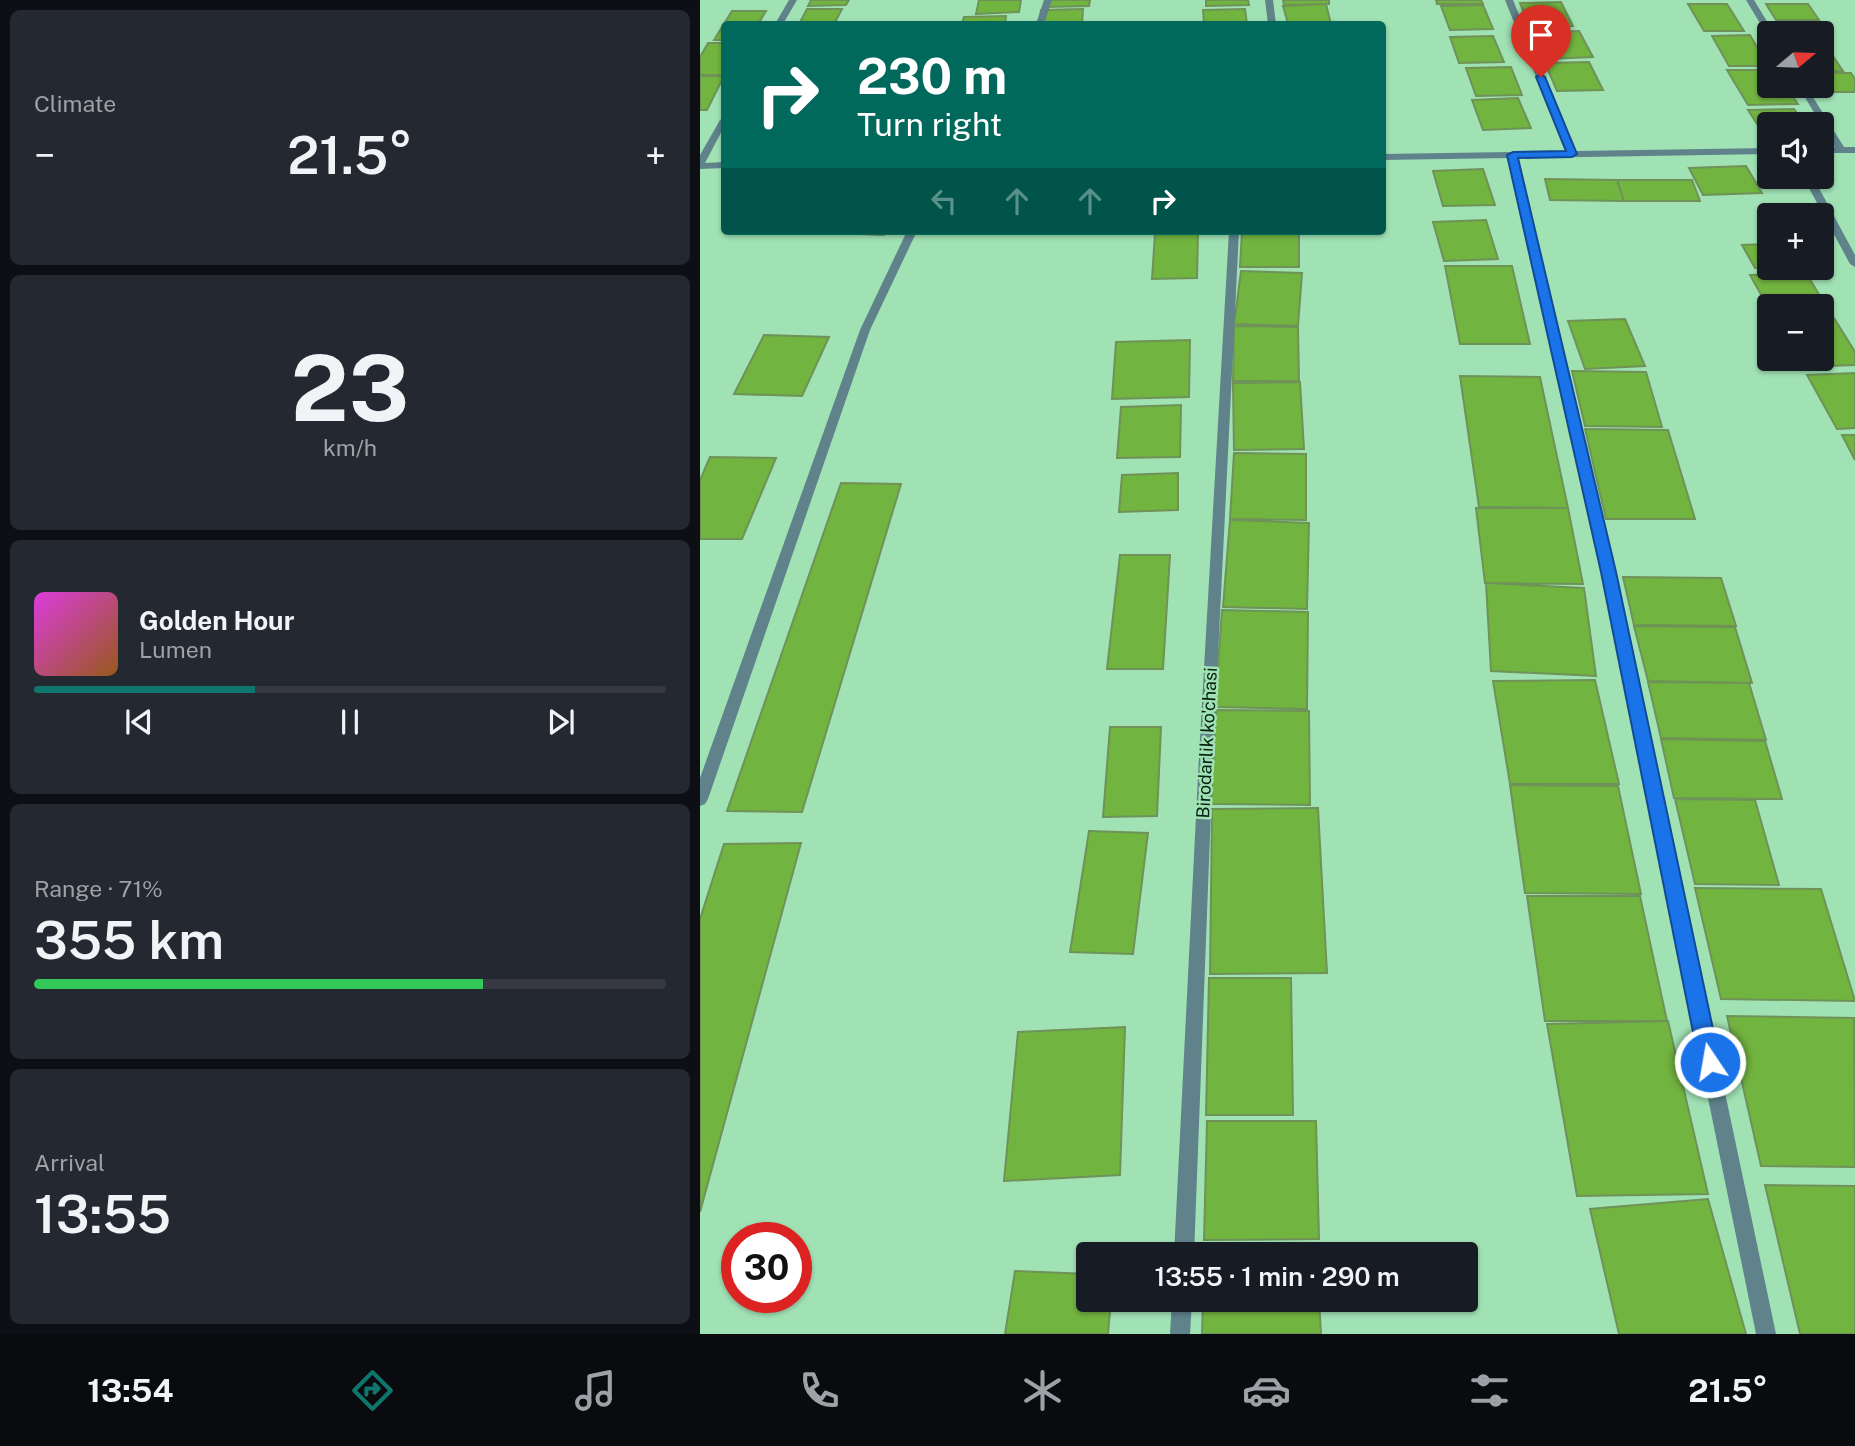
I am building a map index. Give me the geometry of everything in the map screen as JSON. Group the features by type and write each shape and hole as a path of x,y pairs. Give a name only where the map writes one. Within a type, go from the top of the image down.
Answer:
{"street":[{"path":"781,21 793,0"},
{"path":"1041,21 1048,0"},
{"path":"1269,0 1272,21"},
{"path":"1509,0 1572,154"},
{"path":"1751,0 1763,21"},
{"path":"1809,98 1841,150"},
{"path":"721,126 700,165 721,165"},
{"path":"1834,150 1855,150"},
{"path":"1386,157 1757,151"},
{"path":"1513,155 1608,572 1766,1334"},
{"path":"1814,189 1855,264"},
{"path":"700,799 865,330 910,235"},
{"name":"Birodarlik ko'chasi","path":"1185,1242 1205,770 1234,235"},
{"path":"1180,1334 1181,1312"}],"building":[{"path":"811,0 849,0 846,5 808,6"},
{"path":"979,0 1021,0 1019,12 976,14"},
{"path":"1048,0 1090,0 1089,6 1047,7"},
{"path":"1206,0 1248,0 1249,5 1206,6"},
{"path":"1283,0 1329,0 1329,4 1284,5"},
{"path":"1436,0 1481,0 1483,4 1437,4"},
{"path":"1561,2 1573,26 1530,28 1520,3"},
{"path":"1326,4 1330,21 1287,21 1283,6"},
{"path":"1688,4 1727,4 1744,31 1704,31"},
{"path":"1766,4 1808,4 1819,20 1776,20"},
{"path":"1483,5 1493,29 1450,30 1441,6"},
{"path":"807,9 842,9 836,21 801,21"},
{"path":"1083,9 1082,21 1039,21 1041,10"},
{"path":"1245,9 1247,21 1204,21 1203,10"},
{"path":"732,11 766,11 760,21 726,21"},
{"path":"1006,16 1005,21 963,21 964,17"},
{"path":"721,29 721,40 714,40"},
{"path":"1579,31 1593,57 1548,59 1536,33"},
{"path":"1750,35 1757,47 1757,66 1729,66 1712,36"},
{"path":"1493,36 1504,62 1459,63 1450,37"},
{"path":"708,43 721,43 721,75 700,75 700,57"},
{"path":"1834,58 1843,71 1834,71"},
{"path":"1589,62 1603,90 1557,91 1545,63"},
{"path":"1511,67 1522,95 1476,96 1466,68"},
{"path":"1727,70 1757,70 1757,98 1794,98 1798,104 1748,105"},
{"path":"1834,73 1851,73 1855,79 1855,92 1834,92"},
{"path":"700,76 721,76 721,82 707,110 700,110"},
{"path":"1518,98 1531,128 1483,130 1472,100"},
{"path":"1794,109 1796,112 1757,112 1757,124 1748,110"},
{"path":"1746,166 1757,189 1762,193 1703,195 1689,168"},
{"path":"1483,169 1495,205 1443,206 1433,171"},
{"path":"1545,179 1617,180 1624,201 1550,200"},
{"path":"1617,180 1692,180 1700,201 1624,201"},
{"path":"1486,220 1498,259 1444,261 1433,222"},
{"path":"1155,235 1198,235 1197,278 1152,279"},
{"path":"1242,235 1299,235 1299,267 1240,267"},
{"path":"1757,244 1757,268 1755,268 1742,245"},
{"path":"1445,266 1512,266 1530,344 1460,344"},
{"path":"1241,271 1302,273 1298,326 1234,324"},
{"path":"1750,275 1757,275 1757,280 1810,280 1819,294 1761,294"},
{"path":"1834,318 1855,352 1855,365 1834,366"},
{"path":"1625,319 1645,366 1585,369 1568,321"},
{"path":"1234,326 1298,327 1299,381 1233,381"},
{"path":"764,335 829,337 802,396 734,394"},
{"path":"1190,340 1189,397 1112,399 1116,342"},
{"path":"1572,371 1646,372 1662,427 1585,426"},
{"path":"1855,373 1855,428 1837,429 1807,375"},
{"path":"1460,376 1540,377 1568,508 1479,507"},
{"path":"1300,382 1304,449 1234,450 1233,383"},
{"path":"1181,405 1180,457 1117,458 1121,407"},
{"path":"1585,429 1668,430 1695,519 1606,519"},
{"path":"1842,435 1855,435 1855,460"},
{"path":"1234,453 1306,454 1306,520 1230,519"},
{"path":"710,457 776,458 742,539 700,539 700,480"},
{"path":"1178,473 1178,510 1119,512 1122,475"},
{"path":"841,483 901,484 802,812 727,811"},
{"path":"1476,508 1568,508 1583,584 1485,583"},
{"path":"1230,520 1309,523 1307,609 1223,607"},
{"path":"1120,555 1170,555 1163,669 1107,669"},
{"path":"1623,577 1721,578 1736,626 1634,625"},
{"path":"1486,583 1584,588 1596,676 1491,671"},
{"path":"1222,610 1308,612 1307,709 1215,707"},
{"path":"1634,626 1735,627 1752,683 1648,681"},
{"path":"1595,680 1619,784 1510,784 1493,681"},
{"path":"1648,682 1749,683 1766,740 1661,738"},
{"path":"1216,710 1309,711 1310,805 1211,804"},
{"path":"1110,727 1161,727 1157,816 1103,817"},
{"path":"1661,739 1765,741 1782,799 1674,798"},
{"path":"1510,785 1618,786 1641,894 1525,893"},
{"path":"1675,799 1755,800 1779,885 1695,884"},
{"path":"1318,808 1327,973 1210,974 1212,809"},
{"path":"1089,831 1148,833 1133,954 1070,952"},
{"path":"801,843 700,1212 700,919 724,844"},
{"path":"1695,888 1821,889 1855,1001 1721,999"},
{"path":"1527,896 1640,896 1667,1021 1545,1021"},
{"path":"1209,978 1291,978 1293,1115 1206,1115"},
{"path":"1727,1016 1854,1018 1855,1167 1761,1166"},
{"path":"1668,1021 1708,1194 1577,1196 1547,1024"},
{"path":"1125,1027 1120,1175 1004,1181 1018,1032"},
{"path":"1207,1121 1316,1121 1319,1239 1204,1240"},
{"path":"1765,1185 1855,1186 1855,1334 1800,1334"},
{"path":"1708,1199 1746,1334 1619,1334 1590,1209"},
{"path":"1015,1271 1076,1274 1076,1312 1110,1312 1108,1334 1005,1334"},
{"path":"1203,1312 1320,1312 1321,1334 1202,1334"}],"route":[{"path":"1541,77 1572,154 1513,155 1608,572 1710,1062"}]}
